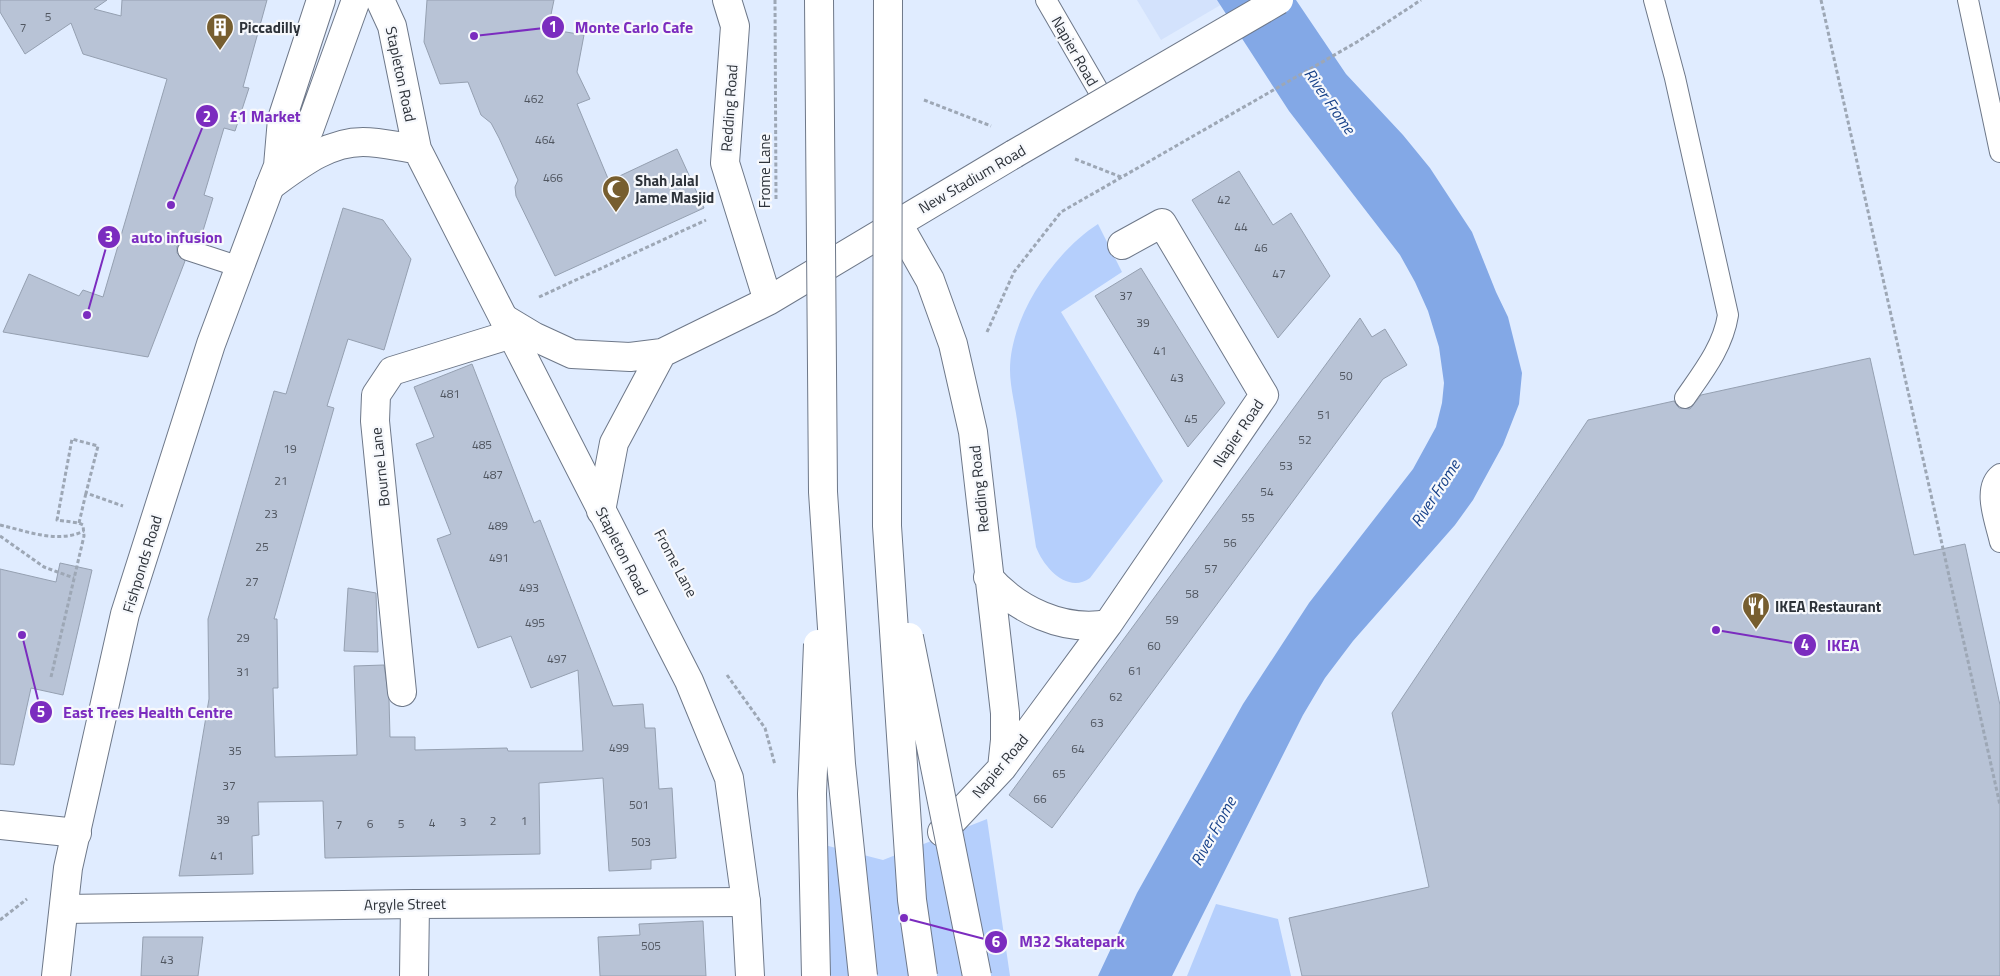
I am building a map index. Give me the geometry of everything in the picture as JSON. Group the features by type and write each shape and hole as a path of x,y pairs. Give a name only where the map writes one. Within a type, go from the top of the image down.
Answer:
{"main road":[{"name":"Fishponds Road","path":"274,176 309,130 356,0"},
{"name":"Stapleton Road","path":"380,0 392,26 418,149 688,681 729,778 746,902 750,976"},
{"name":"Redding Road","path":"727,0 735,26 725,163 768,301"},
{"path":"816,976 812,794 824,492 819,0"},
{"path":"888,0 887,526 912,900 923,976"},
{"name":"New Stadium Road","path":"503,317 535,337 572,354 630,357 662,353 768,301 897,222 1279,0"},
{"name":"Fishponds Road","path":"56,976 68,868 125,614 212,344 274,176 282,119 319,5"},
{"path":"274,176 316,154 336,147 362,142 418,149"},
{"name":"Redding Road","path":"897,222 930,280 953,344 973,432 988,577 1005,713 1002,768"},
{"name":"Napier Road","path":"942,832 1002,768 1108,624 1264,395 1162,223 1122,245"},
{"name":"Bourne Lane","path":"402,692 375,421 376,396 392,371 503,317"},
{"path":"601,511 614,443 662,353"},
{"path":"824,492 841,764 863,976"},
{"path":"887,526 976,976"},
{"path":"988,577 1014,602 1050,618 1082,625 1108,624"},
{"path":"0,825 77,833"},
{"name":"Argyle Street","path":"64,909 746,902"},
{"path":"414,976 415,904"}],"lane":[{"name":"Napier Road","path":"1046,0 1105,102"},
{"path":"1654,0 1675,78 1728,315 1725,334 1710,362 1685,398"},
{"path":"1968,0 2000,152"},
{"path":"188,250 240,267"},
{"path":"2000,474 1995,478 1990,494 2000,542"}],"path":[{"name":"Frome Lane","path":"775,0 776,204"},
{"path":"984,340 1014,272 1061,212 1357,42 1421,0"},
{"path":"1821,0 2000,805"},
{"path":"735,26 783,44"},
{"path":"917,97 992,126"},
{"path":"1066,156 1121,178"},
{"path":"503,317 738,205"},
{"path":"51,677 84,531 79,522 98,446 72,439 56,520 79,522"},
{"path":"86,493 156,518"},
{"path":"0,525 64,538 84,531"},
{"path":"0,536 44,567 74,578"},
{"path":"727,674 765,728 778,772"}],"shaded area":[{"path":"1137,0 1229,0 1161,40"},
{"path":"1098,224 1122,272 1061,312 1163,481 1090,578 1082,582 1073,583 1065,581 1051,570 1036,547 1010,370 1012,350 1018,329 1026,308 1038,288 1066,251"},
{"path":"987,819 1010,976 811,976 801,839 883,860"},
{"path":"1216,904 1278,919 1291,976 1187,976"}],"water":[{"name":"River Frome","path":"1217,0 1296,0 1346,74 1403,135 1430,168 1472,232 1508,317 1522,373 1519,404 1503,445 1473,500 1455,525 1353,641 1325,678 1303,715 1172,976 1098,976 1137,893 1243,704 1309,603 1413,469 1436,427 1442,403 1444,383 1439,347 1428,311 1400,255 1289,111"}],"building":[{"path":"0,0 107,0 94,9 121,16 122,0 267,0 243,87 249,88 235,131 224,128 204,195 213,198 202,234 196,232 193,239 185,239 177,246 177,253 185,261 148,357 3,332 29,274 79,296 83,290 103,297 167,79 83,54 71,23 25,54 0,12"},
{"path":"427,0 554,0 548,29 584,35 577,72 590,99 577,104 609,181 677,149 704,208 555,276 516,196 515,187 518,180 491,123 481,115 468,82 440,84 424,42"},
{"path":"1239,171 1273,225 1291,213 1330,276 1278,338 1192,200"},
{"path":"343,208 383,220 411,259 384,350 348,339 327,406 334,408 274,619 277,619 278,688 273,688 275,757 357,755 354,666 384,665 389,699 390,737 415,737 415,750 507,748 508,751 583,751 578,670 531,688 511,636 478,648 437,539 451,534 416,444 434,437 414,387 472,364 534,523 540,520 613,706 643,704 645,728 655,728 659,789 672,788 676,858 651,860 651,869 609,871 603,778 539,783 540,854 325,858 323,801 258,802 259,835 252,836 253,874 179,876 209,699 208,619 274,391 286,394"},
{"path":"1141,268 1225,403 1188,447 1095,296"},
{"path":"1360,318 1372,337 1385,329 1407,365 1383,379 1052,828 1009,795"},
{"path":"1870,358 1914,555 1965,544 2000,705 2000,976 1302,976 1289,918 1429,887 1392,713 1588,420 1674,401 1679,408 1690,409 1701,395"},
{"path":"60,563 92,570 63,695 31,688 14,765 0,764 0,569 56,582"},
{"path":"348,588 376,593 378,652 344,651"},
{"path":"703,921 706,976 600,976 598,937 640,935 639,924"},
{"path":"143,937 203,937 198,976 141,976"}],"place":[{"name":"Monte Carlo Cafe","path":"474,36"},
{"name":"Piccadilly","path":"220,51"},
{"name":"£1 Market","path":"171,205"},
{"name":"Shah Jalal Jame Masjid","path":"616,213"},
{"name":"auto infusion","path":"87,315"},
{"name":"IKEA","path":"1716,630"},
{"name":"IKEA Restaurant","path":"1756,630"},
{"name":"East Trees Health Centre","path":"22,635"},
{"name":"M32 Skatepark","path":"904,918"}]}
